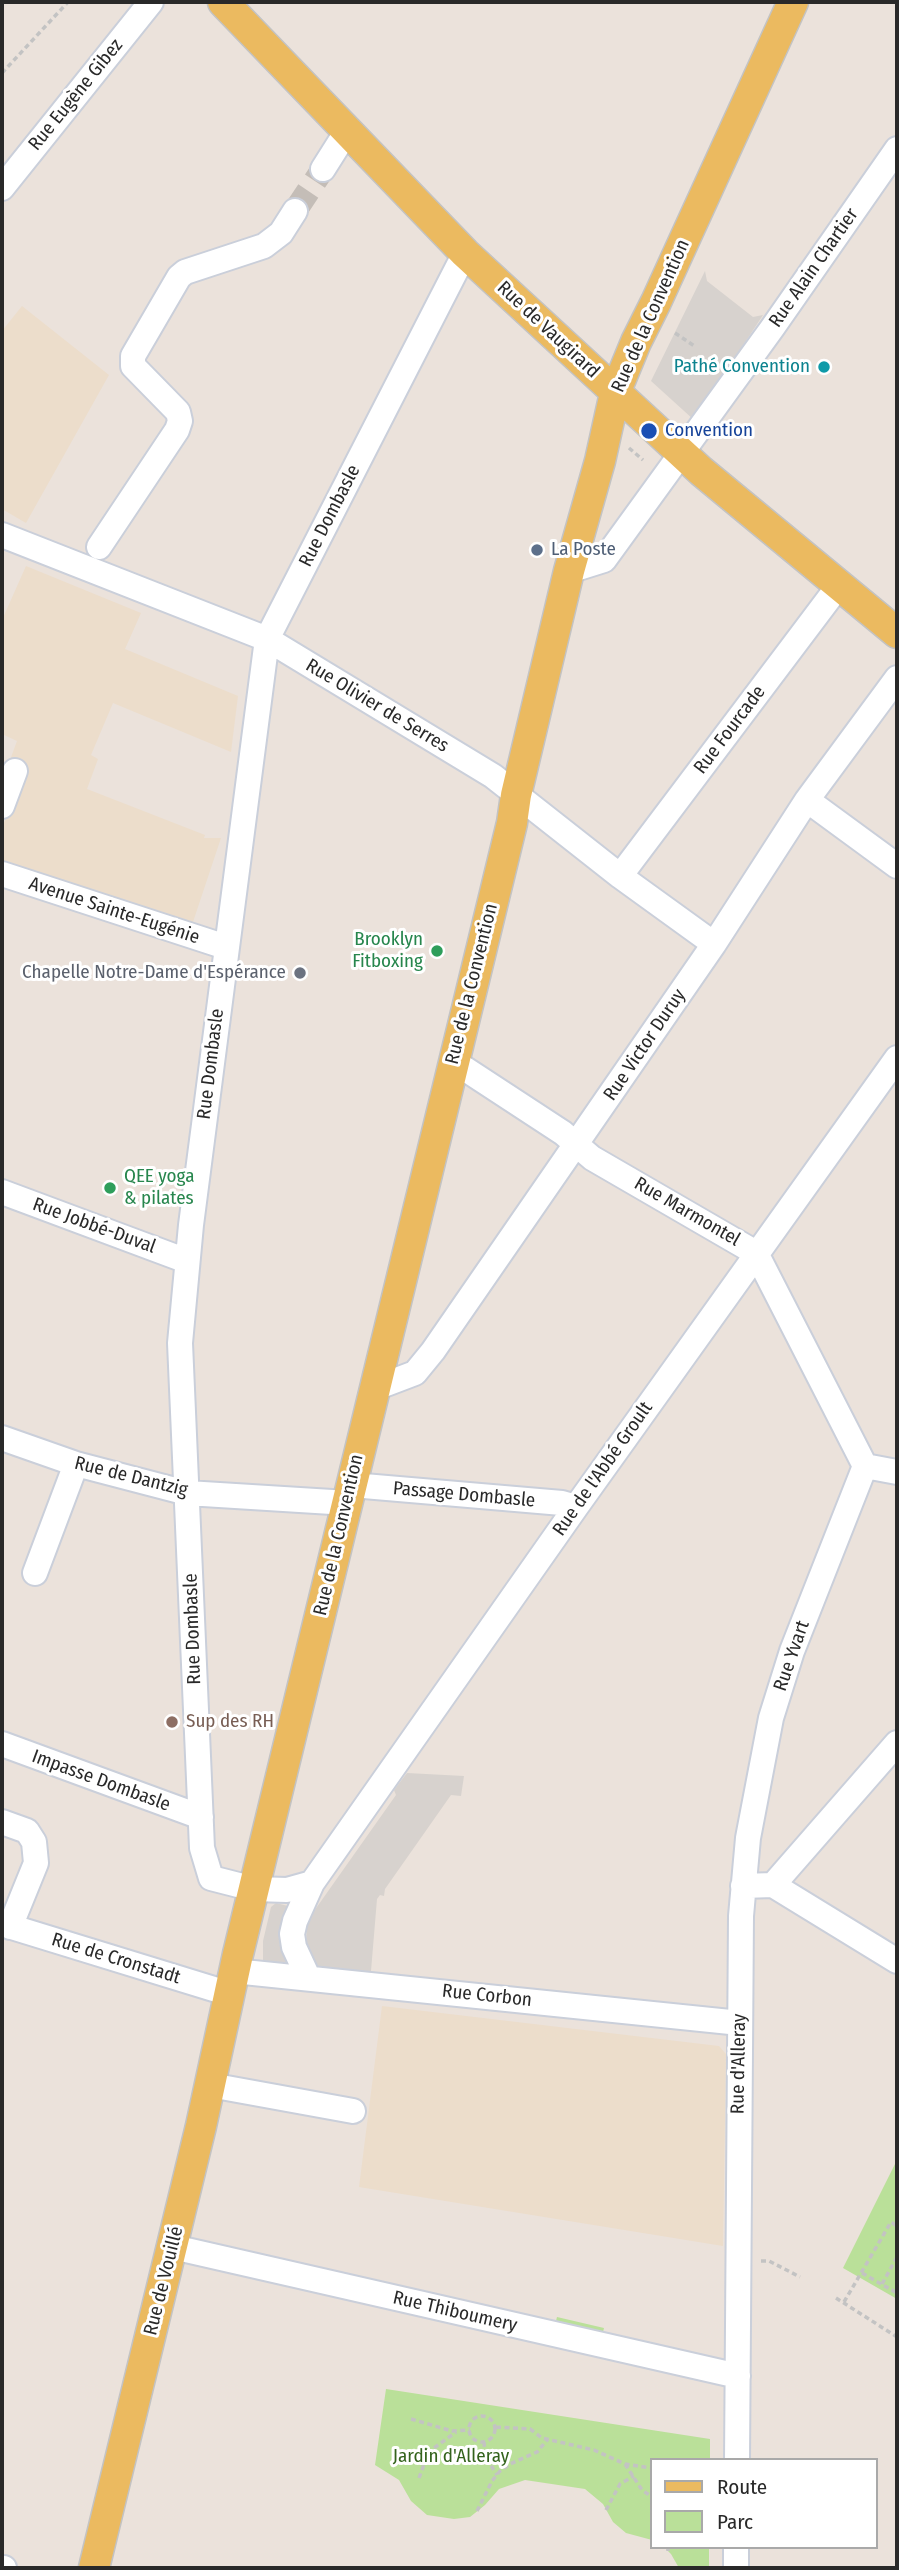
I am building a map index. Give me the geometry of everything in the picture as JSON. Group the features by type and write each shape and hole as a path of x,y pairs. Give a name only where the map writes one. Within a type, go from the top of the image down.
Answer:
{"main road":[{"name":"Rue de Vaugirard","path":"223,2 465,253 681,452 897,633"},
{"name":"Rue de la Convention","path":"232,1982 373,1389 512,823 516,795 569,571 600,461 615,393 793,2"},
{"name":"Rue de Vouillé","path":"94,2568 173,2247 232,1982"}],"street":[{"name":"Rue Eugène Gibez","path":"2,188 150,2"},
{"path":"323,169 346,131"},
{"name":"Rue Alain Chartier","path":"569,571 604,560 773,327 897,149"},
{"path":"99,547 177,430 180,421 178,412 133,366 132,356 179,277 186,272 264,246 281,233 295,211"},
{"name":"Rue Dombasle","path":"254,1889 211,1878 202,1848 180,1343 187,1261 226,947 267,639 465,253"},
{"name":"Rue Olivier de Serres","path":"2,536 267,639 493,776 620,876 714,944"},
{"name":"Rue Fourcade","path":"620,876 840,584"},
{"name":"Rue Victor Duruy","path":"373,1389 415,1373 714,944 807,800 897,678"},
{"path":"2,806 15,771"},
{"path":"807,800 897,866"},
{"name":"Avenue Sainte-Eugénie","path":"2,874 226,947"},
{"name":"Rue de l'Abbé Groult","path":"308,1977 294,1947 292,1934 312,1883 756,1253 897,1058"},
{"name":"Rue Marmontel","path":"453,1061 577,1143 592,1158 756,1253 865,1466"},
{"name":"Rue Jobbé-Duval","path":"2,1192 187,1261"},
{"name":"Rue de Dantzig","path":"2,1438 76,1464 187,1493 350,1494"},
{"path":"35,1573 76,1464"},
{"path":"865,1466 897,1472"},
{"name":"Rue Yvart","path":"743,1886 748,1838 771,1718 792,1651 865,1466"},
{"name":"Passage Dombasle","path":"350,1494 562,1503 576,1507"},
{"name":"Impasse Dombasle","path":"2,1744 201,1817"},
{"path":"773,1885 897,1744"},
{"path":"2,1822 27,1830 34,1842 36,1863 6,1926"},
{"path":"254,1889 287,1890 312,1883"},
{"path":"743,1886 773,1885 897,1961"},
{"name":"Rue d'Alleray","path":"737,2458 743,1886"},
{"name":"Rue de Cronstadt","path":"6,1926 232,1982"},
{"name":"Rue Corbon","path":"232,1982 308,1977 740,2023"},
{"path":"210,2085 353,2111"},
{"name":"Rue Thiboumery","path":"173,2247 738,2376"},
{"path":"736,2549 736,2568"}],"path":[{"path":"2,73 68,2"},
{"path":"675,332 696,347"},
{"path":"673,360 686,368"},
{"path":"629,448 643,460"},
{"path":"844,2302 891,2222 897,2226"},
{"path":"882,2284 897,2257"},
{"path":"738,2261 769,2261 800,2277"},
{"path":"862,2273 897,2292"},
{"path":"836,2298 897,2337"},
{"path":"479,2416 488,2417 496,2427 491,2439 483,2442 475,2440 470,2430 472,2421 479,2416"},
{"path":"411,2419 456,2432 470,2430"},
{"path":"496,2427 523,2427 548,2439 594,2450 625,2464 650,2468"},
{"path":"419,2478 426,2459 434,2448 456,2432"},
{"path":"477,2511 497,2475 510,2464 537,2452 548,2439"},
{"path":"483,2442 485,2456 497,2475"},
{"path":"473,2461 485,2456"},
{"path":"625,2464 642,2490 650,2496"},
{"path":"606,2510 620,2484 634,2476"}],"shaded area":[{"path":"705,271 707,281 753,317 763,315 694,420 651,381"},
{"path":"22,306 109,375 26,523 2,509 2,331"},
{"path":"26,566 141,613 125,649 238,696 231,752 113,703 91,755 98,759 87,789 205,835 204,838 221,838 191,928 2,863 2,828 26,767 10,760 17,741 2,734 2,620"},
{"path":"407,1773 464,1776 461,1796 451,1795 385,1889 384,1896 380,1895 377,1899 371,1971 363,1976 330,1973 313,1966 306,1946 307,1921 396,1795 394,1790"},
{"path":"276,1903 292,1907 296,1966 263,1963 263,1941 271,1907"},
{"path":"382,2006 719,2046 726,2054 723,2246 359,2187"}],"green space":[{"path":"897,2160 897,2299 843,2268"},
{"path":"557,2317 604,2328 603,2332 556,2321"},
{"name":"Jardin d'Alleray","path":"386,2389 710,2439 710,2458 650,2458 650,2539 626,2533 613,2522 603,2504 585,2489 525,2480 499,2489 470,2517 454,2519 427,2515 411,2501 399,2480 375,2465"},
{"path":"666,2549 709,2549 709,2568 679,2568"}],"tunnel":[{"path":"295,211 323,169"}],"place":[{"name":"Pathé Convention","path":"824,367"},
{"name":"Convention","path":"649,431"},
{"name":"La Poste","path":"537,550"},
{"name":"Brooklyn Fitboxing","path":"437,951"},
{"name":"Chapelle Notre-Dame d'Espérance","path":"300,973"},
{"name":"QEE yoga & pilates","path":"110,1188"},
{"name":"Sup des RH","path":"172,1722"}]}
